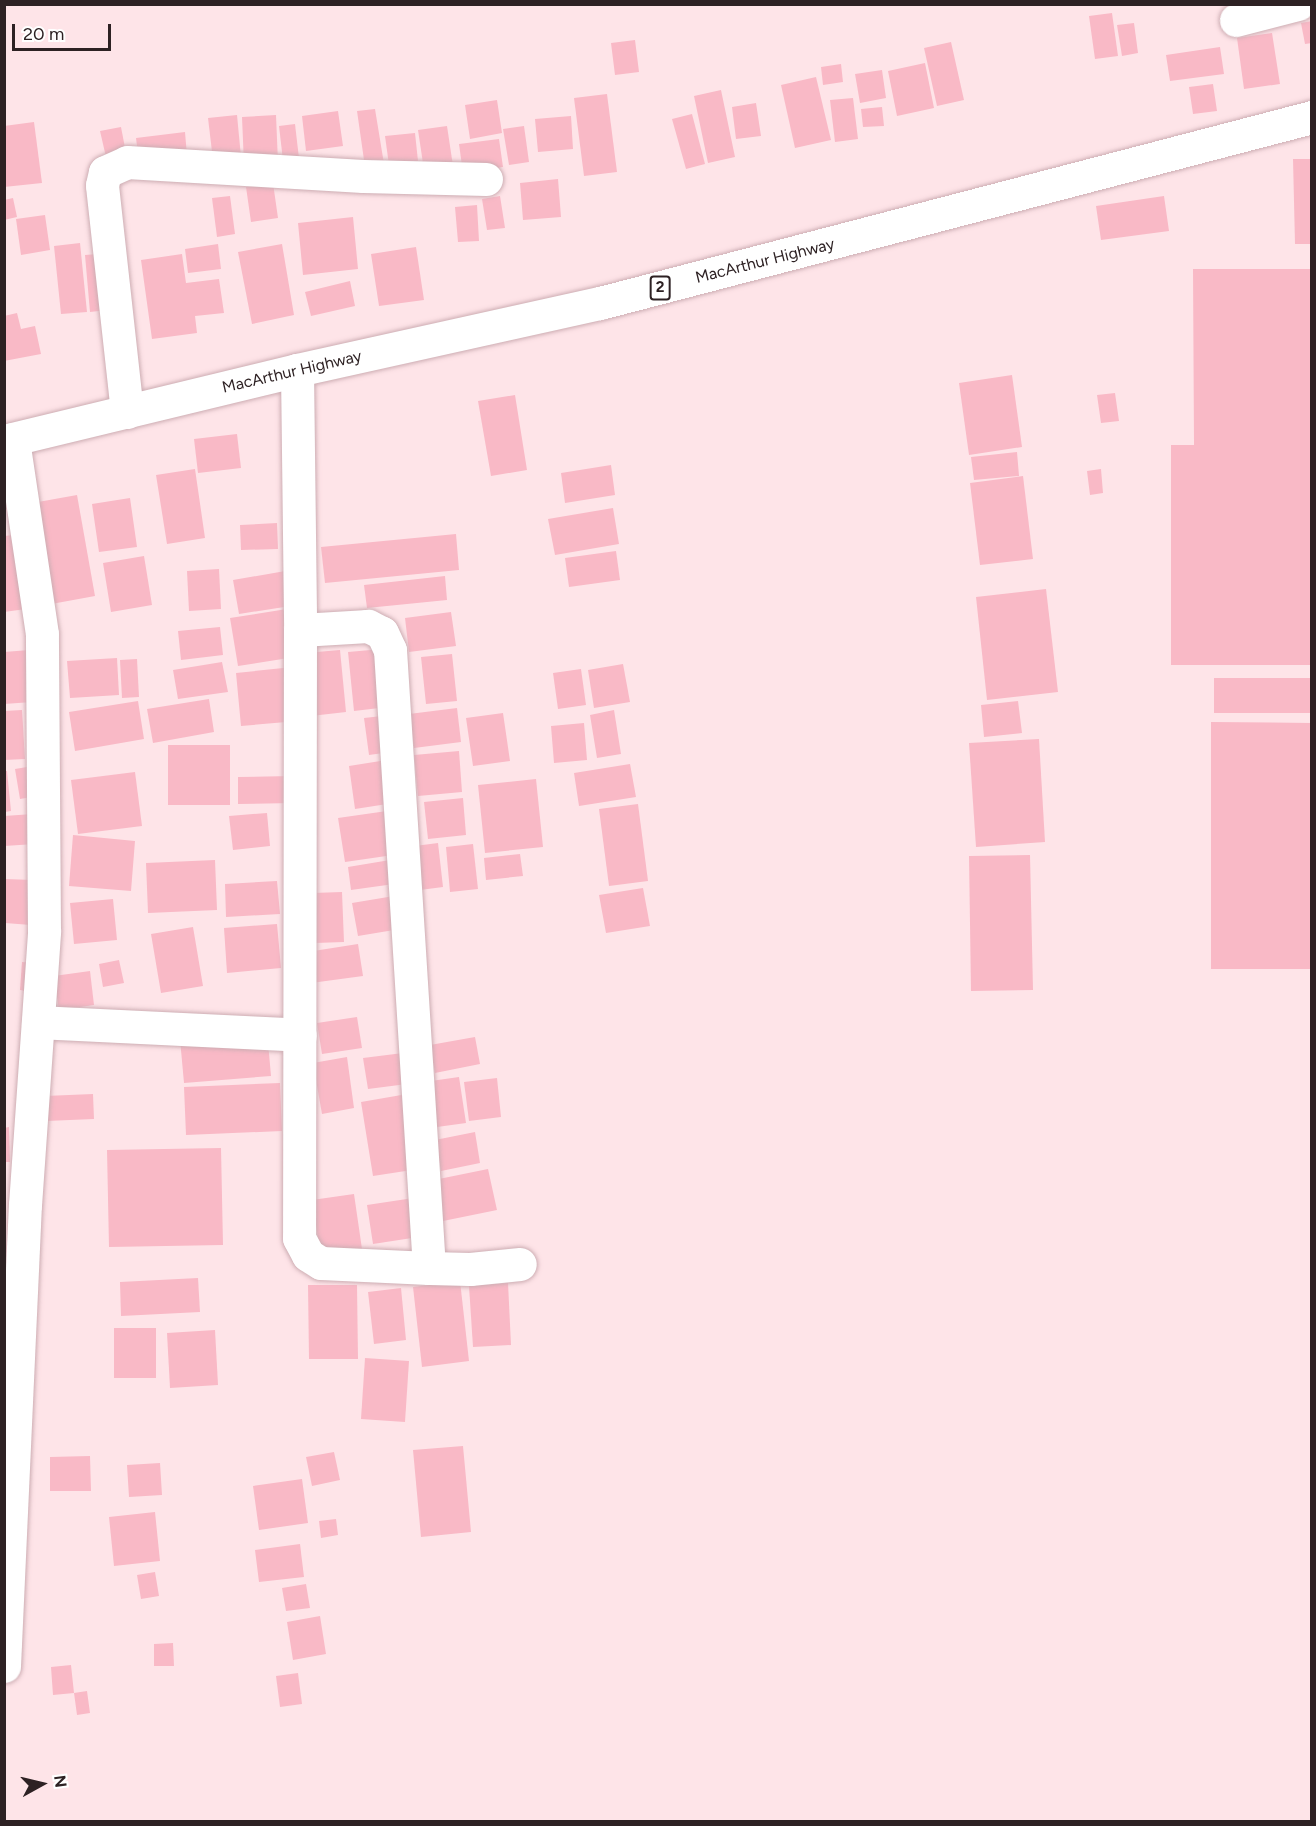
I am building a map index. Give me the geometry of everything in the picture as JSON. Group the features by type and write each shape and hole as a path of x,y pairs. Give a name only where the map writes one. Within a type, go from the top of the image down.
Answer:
{"main road":[{"path":"1236,20 1298,4"},
{"name":"MacArthur Highway","path":"9,440 297,370 600,303 1311,117"},
{"path":"127,412 102,185 105,172 114,166 127,162 363,176 486,179"},
{"path":"297,370 300,630 299,1238 308,1255 321,1263 470,1269 520,1264"},
{"path":"4,1666 24,1205 44,931 42,634 9,440"},
{"path":"300,630 368,626 382,633 390,650 429,1268"},
{"path":"38,1022 300,1035"}],"building":[{"path":"1112,13 1118,56 1095,59 1089,16"},
{"path":"1312,21 1312,43 1305,44 1301,23"},
{"path":"1134,23 1138,53 1122,56 1117,25"},
{"path":"1272,33 1280,84 1244,89 1237,38"},
{"path":"635,40 639,72 615,75 611,43"},
{"path":"951,42 964,100 937,106 924,48"},
{"path":"1220,47 1224,74 1170,81 1166,55"},
{"path":"925,63 934,108 897,116 888,71"},
{"path":"841,64 843,82 823,85 821,67"},
{"path":"882,70 886,98 860,103 855,74"},
{"path":"816,77 831,140 795,148 781,85"},
{"path":"1213,84 1217,111 1193,114 1189,87"},
{"path":"721,90 735,157 708,163 694,96"},
{"path":"607,94 617,172 584,176 574,98"},
{"path":"853,98 858,139 835,142 830,100"},
{"path":"497,100 502,133 470,139 465,105"},
{"path":"756,103 761,136 736,139 732,107"},
{"path":"882,107 884,126 863,127 861,109"},
{"path":"375,109 384,164 365,167 357,111"},
{"path":"338,111 343,146 306,151 302,116"},
{"path":"692,114 705,164 686,169 672,119"},
{"path":"237,115 241,157 213,160 208,118"},
{"path":"276,115 278,163 244,164 242,117"},
{"path":"571,116 573,149 538,152 535,119"},
{"path":"34,122 42,183 4,187 4,126"},
{"path":"295,124 300,167 284,169 279,126"},
{"path":"447,126 453,166 424,170 418,130"},
{"path":"524,126 529,162 509,165 503,129"},
{"path":"121,127 126,153 106,157 100,131"},
{"path":"185,132 187,156 139,161 136,138"},
{"path":"415,133 418,161 389,165 385,136"},
{"path":"499,139 503,167 463,173 459,144"},
{"path":"1293,159 1312,159 1312,244 1295,244"},
{"path":"558,179 561,217 523,220 520,183"},
{"path":"273,183 278,218 251,222 246,187"},
{"path":"230,196 235,234 217,237 212,198"},
{"path":"500,196 505,228 487,230 482,199"},
{"path":"1164,196 1169,231 1101,240 1096,206"},
{"path":"13,198 17,217 4,220 4,200"},
{"path":"477,205 479,241 458,242 455,207"},
{"path":"45,215 50,250 21,255 16,219"},
{"path":"353,217 358,269 303,275 298,223"},
{"path":"80,243 87,312 61,314 54,246"},
{"path":"218,244 221,269 188,273 185,249"},
{"path":"282,244 294,315 252,324 238,252"},
{"path":"416,247 424,300 379,306 371,254"},
{"path":"111,253 116,309 90,312 85,255"},
{"path":"182,254 186,283 219,279 224,313 195,316 197,333 152,339 141,260"},
{"path":"1193,269 1312,269 1312,665 1171,665 1171,445 1194,445"},
{"path":"350,281 355,306 311,316 305,292"},
{"path":"17,313 21,329 35,326 41,354 4,361 4,316"},
{"path":"1012,375 1022,447 969,455 959,383"},
{"path":"1115,393 1119,421 1101,423 1097,395"},
{"path":"515,395 527,470 491,476 478,401"},
{"path":"237,434 241,468 198,473 194,439"},
{"path":"1017,452 1019,476 974,480 971,457"},
{"path":"611,465 615,495 565,503 561,473"},
{"path":"195,469 205,538 167,544 156,475"},
{"path":"1101,469 1103,493 1090,495 1087,471"},
{"path":"1023,476 1033,559 980,565 970,483"},
{"path":"77,495 95,596 46,605 27,504"},
{"path":"130,498 137,547 99,552 92,504"},
{"path":"613,508 619,544 555,555 548,519"},
{"path":"277,523 278,549 241,550 240,525"},
{"path":"24,534 33,608 4,612 4,536"},
{"path":"456,534 459,570 325,583 321,547"},
{"path":"616,551 620,580 569,587 565,558"},
{"path":"144,556 152,605 111,612 103,563"},
{"path":"219,569 221,609 189,611 187,571"},
{"path":"291,570 297,605 239,614 233,580"},
{"path":"445,576 447,600 367,608 364,585"},
{"path":"1046,589 1058,692 987,700 976,597"},
{"path":"287,609 295,657 238,666 230,618"},
{"path":"451,612 456,646 409,652 405,618"},
{"path":"220,627 223,655 181,660 178,631"},
{"path":"42,649 46,701 4,704 4,652"},
{"path":"382,649 388,707 354,711 348,652"},
{"path":"340,650 346,712 311,716 305,653"},
{"path":"452,654 457,701 426,704 421,657"},
{"path":"117,658 119,695 70,698 67,661"},
{"path":"137,659 139,697 122,698 120,660"},
{"path":"222,662 228,692 178,699 173,670"},
{"path":"623,664 630,702 594,708 588,670"},
{"path":"293,667 298,721 241,726 236,673"},
{"path":"581,669 586,705 558,709 553,673"},
{"path":"1214,678 1312,678 1312,713 1214,713"},
{"path":"209,699 214,732 153,743 147,709"},
{"path":"138,701 144,739 75,751 69,712"},
{"path":"1018,701 1022,733 984,737 981,705"},
{"path":"457,708 461,742 414,748 409,714"},
{"path":"22,710 25,759 4,760 4,711"},
{"path":"614,710 621,754 597,758 590,715"},
{"path":"503,713 510,761 473,766 466,718"},
{"path":"400,714 405,750 369,755 364,718"},
{"path":"1211,722 1312,723 1312,969 1211,969"},
{"path":"584,723 587,760 554,763 551,726"},
{"path":"1039,739 1045,842 976,847 969,743"},
{"path":"168,745 230,745 230,805 168,805"},
{"path":"459,751 462,792 418,796 414,755"},
{"path":"393,759 400,802 355,809 349,766"},
{"path":"630,764 636,797 579,806 574,773"},
{"path":"33,766 37,796 20,799 15,769"},
{"path":"5,771 7,771 11,811 5,812"},
{"path":"135,772 142,826 78,834 71,780"},
{"path":"292,776 293,803 238,804 238,777"},
{"path":"536,779 543,847 485,853 478,785"},
{"path":"463,798 466,835 428,839 424,802"},
{"path":"638,804 648,881 609,886 599,809"},
{"path":"401,809 407,853 345,862 338,818"},
{"path":"267,813 270,846 233,850 229,816"},
{"path":"33,814 35,844 4,846 4,816"},
{"path":"73,835 135,841 131,891 69,886"},
{"path":"438,843 443,887 420,890 415,846"},
{"path":"473,844 478,889 450,892 446,847"},
{"path":"520,854 523,876 486,880 484,858"},
{"path":"1030,855 1033,990 971,991 969,856"},
{"path":"215,860 217,910 148,913 146,863"},
{"path":"390,860 394,884 351,890 348,867"},
{"path":"5,879 33,880 31,925 5,923"},
{"path":"277,881 280,914 226,917 225,884"},
{"path":"643,888 650,926 606,933 599,895"},
{"path":"342,892 344,942 315,943 313,893"},
{"path":"394,896 400,929 358,936 352,903"},
{"path":"113,899 117,940 74,944 70,903"},
{"path":"277,924 281,968 227,973 224,928"},
{"path":"193,927 203,986 161,993 151,934"},
{"path":"358,944 363,976 311,983 307,952"},
{"path":"119,960 124,983 103,987 99,964"},
{"path":"22,962 35,963 32,992 20,990"},
{"path":"90,971 94,1005 59,1010 54,976"},
{"path":"357,1017 362,1048 322,1054 317,1023"},
{"path":"267,1031 271,1076 184,1083 180,1039"},
{"path":"475,1037 480,1064 435,1073 430,1045"},
{"path":"403,1053 407,1084 368,1089 363,1058"},
{"path":"347,1057 354,1108 322,1114 313,1063"},
{"path":"459,1077 466,1123 437,1127 431,1081"},
{"path":"497,1078 501,1117 469,1121 464,1082"},
{"path":"280,1083 282,1131 186,1135 184,1087"},
{"path":"413,1093 425,1168 373,1176 361,1102"},
{"path":"93,1094 94,1119 46,1121 45,1096"},
{"path":"9,1127 10,1162 4,1162 4,1128"},
{"path":"475,1132 480,1163 441,1171 435,1140"},
{"path":"221,1148 223,1245 109,1247 107,1150"},
{"path":"488,1169 497,1210 443,1221 434,1180"},
{"path":"354,1194 363,1256 322,1263 312,1200"},
{"path":"420,1197 425,1236 373,1244 367,1205"},
{"path":"198,1278 200,1312 121,1316 120,1282"},
{"path":"460,1281 469,1361 422,1367 413,1287"},
{"path":"508,1283 511,1345 473,1347 469,1286"},
{"path":"308,1285 357,1285 358,1359 309,1359"},
{"path":"401,1288 406,1340 374,1344 368,1292"},
{"path":"114,1328 156,1328 156,1378 114,1378"},
{"path":"215,1330 218,1385 170,1388 167,1333"},
{"path":"365,1358 409,1361 405,1422 361,1419"},
{"path":"463,1446 471,1532 421,1537 413,1450"},
{"path":"334,1452 340,1480 312,1486 306,1457"},
{"path":"90,1456 91,1491 50,1491 50,1457"},
{"path":"160,1463 162,1495 129,1497 127,1465"},
{"path":"302,1479 308,1523 259,1530 253,1486"},
{"path":"155,1512 160,1561 114,1566 109,1517"},
{"path":"336,1519 338,1535 321,1538 319,1521"},
{"path":"300,1544 304,1577 259,1582 255,1550"},
{"path":"155,1572 159,1596 141,1599 137,1575"},
{"path":"306,1584 310,1608 286,1611 282,1588"},
{"path":"320,1616 326,1654 293,1660 287,1622"},
{"path":"173,1643 174,1666 154,1666 154,1644"},
{"path":"71,1665 74,1693 53,1695 51,1667"},
{"path":"298,1673 302,1704 280,1707 276,1676"},
{"path":"87,1691 90,1713 77,1715 74,1693"}]}
